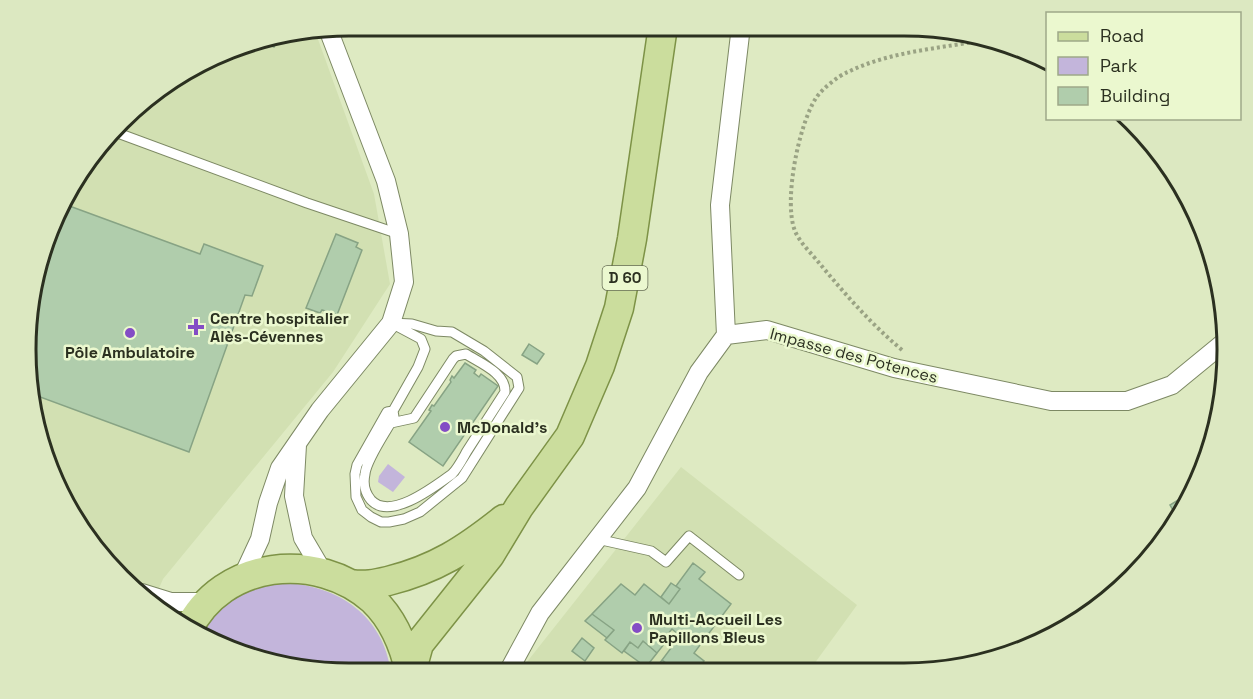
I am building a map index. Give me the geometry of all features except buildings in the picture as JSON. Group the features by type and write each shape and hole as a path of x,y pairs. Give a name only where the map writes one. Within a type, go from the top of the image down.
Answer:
{"main road":[{"name":"D 60","path":"413,663 419,644 490,555 519,507 570,436 600,366 619,308 632,239 662,36"},
{"name":"D 60","path":"351,584 364,586 418,573 469,547 519,507"},
{"path":"194,622 209,602 241,580 260,572 281,568 302,568 322,572 351,584 374,601 392,622 404,648 408,663"}],"street":[{"path":"512,663 540,613 637,488 699,372 726,334 720,205 740,36"},
{"path":"241,580 260,539 279,468 320,410 391,323 404,282 399,234 386,181 331,37"},
{"name":"Impasse des Potences","path":"726,334 767,330 894,368 1051,401 1127,401 1172,385 1217,349"},
{"path":"297,445 294,496 303,538 322,572"},
{"path":"159,598 171,602 209,602"}],"lane":[{"path":"122,135 307,203 399,234"},
{"path":"391,323 421,339 425,349 393,411 394,417 364,472 367,494 378,506 396,507 454,472 505,392 505,384 499,375 466,354 461,354 453,359 414,418 391,423"},
{"path":"391,323 412,324 436,331 452,332 484,351 517,377 519,382 519,388 462,478 420,512 404,519 381,522 362,510 356,497 355,474 357,465 387,412 393,411"},
{"path":"597,539 651,551 666,562 689,536 739,575"}],"path":[{"path":"936,376 899,348 848,298 795,230 791,201 795,163 803,128 817,97 845,72 880,58 968,43"}],"shaded area":[{"name":"Centre hospitalier Alès-Cévennes","path":"318,38 374,194 390,284 333,372 163,579 156,595 128,571 89,524 60,469 42,411 37,370 37,329 47,268 68,211 89,175 114,143 143,114 175,89 211,68 268,47"},
{"path":"681,467 857,605 815,663 526,663"}],"green space":[{"path":"388,464 405,477 393,492 378,482 379,476"},
{"path":"284,583 304,585 340,597 368,620 379,635 389,663 329,662 288,657 249,646 205,628 217,613 235,598 256,588"}],"place":[{"name":"Centre hospitalier Alès-Cévennes","path":"196,327"},
{"name":"Pôle Ambulatoire","path":"130,333"},
{"name":"McDonald's","path":"445,427"},
{"name":"Multi-Accueil Les Papillons Bleus","path":"637,628"}]}
